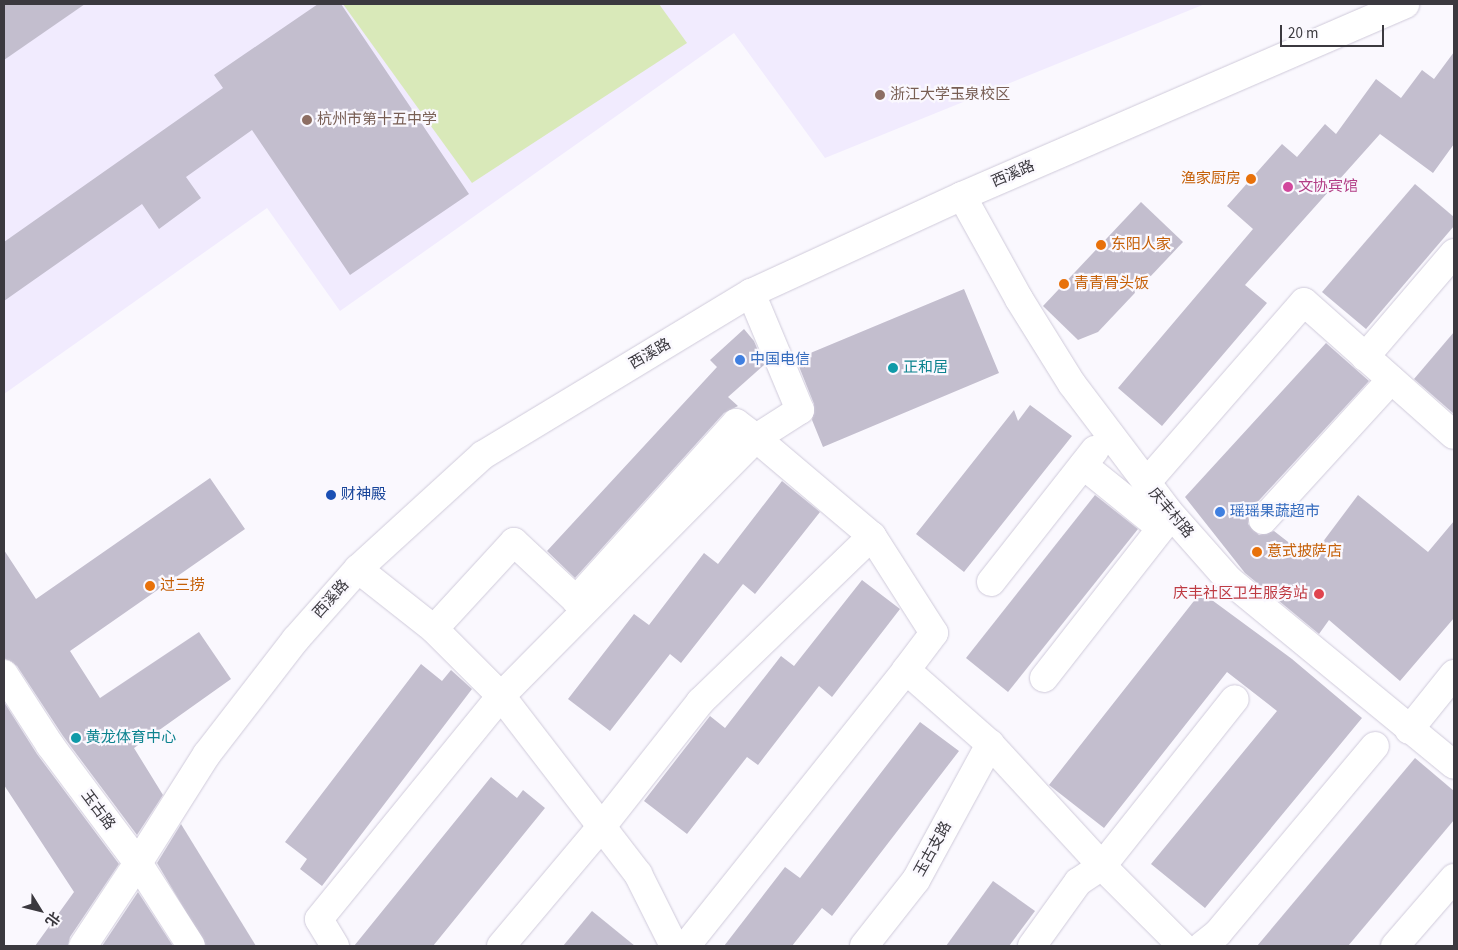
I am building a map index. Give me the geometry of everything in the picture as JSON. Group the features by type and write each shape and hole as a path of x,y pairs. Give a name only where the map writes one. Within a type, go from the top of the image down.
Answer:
{"main road":[{"name":"西溪路","path":"82,946 138,863 207,754 296,639 358,569 483,455 751,293 962,196 1405,4"},
{"name":"庆丰村路","path":"962,196 1019,299 1107,435 1229,580 1409,730 1454,765"},
{"path":"1365,357 1454,253"},
{"path":"335,946 319,919 501,696 756,438 800,410 751,293"},
{"path":"1146,483 1304,302 1454,435"},
{"path":"1264,520 1391,380"},
{"path":"434,629 514,542 576,600 736,422 872,536 934,633 686,946"},
{"path":"991,582 1107,435"},
{"path":"1044,678 1161,528 1084,465"},
{"path":"501,946 603,826 700,702 872,536"},
{"path":"358,569 434,629 501,696 603,826 638,874 674,946"},
{"path":"906,670 990,744 1102,866 1182,946"},
{"name":"玉古路","path":"4,674 50,745 138,863 191,946"},
{"path":"1409,730 1454,674"},
{"path":"1032,946 1078,882 1102,866 1235,699"},
{"name":"玉古支路","path":"864,946 916,880 990,744"},
{"path":"1202,946 1218,933 1375,746"},
{"path":"1395,946 1454,878"}],"shaded area":[{"name":"杭州市第十五中学","path":"4,4 1205,4 825,158 734,33 340,311 267,208 4,394"}],"green space":[{"path":"343,4 659,4 687,43 472,183"}],"building":[{"path":"4,4 85,4 4,60"},
{"path":"318,4 341,4 469,194 350,275 252,130 186,177 201,198 159,229 142,204 4,301 4,242 223,88 214,75"},
{"path":"1454,52 1454,144 1433,173 1380,134 1245,285 1267,303 1162,426 1118,388 1253,229 1227,206 1282,144 1297,157 1325,124 1336,134 1376,79 1401,98 1422,70 1434,79"},
{"path":"1415,184 1454,217 1454,226 1366,329 1322,292"},
{"path":"1141,202 1183,242 1098,332 1078,340 1043,306"},
{"name":"正和居","path":"964,289 999,373 823,447 812,420 814,404 796,359"},
{"path":"744,329 754,341 764,365 728,397 738,406 724,413 575,578 547,551 717,367 710,360"},
{"path":"1454,332 1454,414 1414,379"},
{"path":"1326,343 1369,381 1251,509 1248,524 1259,535 1274,531 1310,559 1358,495 1428,552 1454,521 1454,618 1400,681 1329,620 1319,634 1245,573 1185,497"},
{"path":"1030,405 1072,436 964,572 916,534 1014,410 1018,421"},
{"path":"210,478 245,529 70,651 100,698 199,632 231,679 134,748 163,795 137,835 63,736 17,666 4,658 4,550 36,599"},
{"path":"782,481 820,512 755,594 743,584 681,663 670,654 610,731 568,699 634,614 649,625 704,553 718,564"},
{"path":"1095,495 1138,529 1008,692 966,658"},
{"path":"862,580 900,609 832,697 819,686 758,765 747,757 687,834 644,801 710,716 725,728 781,656 794,666"},
{"path":"1201,592 1292,659 1362,718 1205,908 1151,864 1277,711 1227,672 1104,828 1049,785"},
{"path":"421,664 442,681 451,670 472,689 322,886 300,869 307,859 285,842"},
{"path":"4,702 37,754 119,864 70,937 68,946 35,946 74,892 4,785"},
{"path":"920,722 959,751 832,916 822,908 792,946 724,946 785,867 800,878"},
{"path":"1415,758 1454,791 1454,820 1348,946 1257,946"},
{"path":"491,777 517,798 523,790 545,808 433,946 354,946"},
{"path":"181,824 256,946 206,946 157,863"},
{"path":"993,881 1035,911 1009,946 946,946"},
{"path":"138,892 173,946 102,946"},
{"path":"592,911 635,946 563,946"}],"place":[{"name":"浙江大学玉泉校区","path":"880,95"},
{"name":"杭州市第十五中学","path":"307,120"},
{"name":"渔家厨房","path":"1251,179"},
{"name":"文协宾馆","path":"1288,187"},
{"name":"东阳人家","path":"1101,245"},
{"name":"青青骨头饭","path":"1064,284"},
{"name":"中国电信","path":"740,360"},
{"name":"正和居","path":"893,368"},
{"name":"财神殿","path":"331,495"},
{"name":"瑶瑶果蔬超市","path":"1220,512"},
{"name":"意式披萨店","path":"1257,552"},
{"name":"过三捞","path":"150,586"},
{"name":"庆丰社区卫生服务站","path":"1319,594"},
{"name":"黄龙体育中心","path":"76,738"}]}
